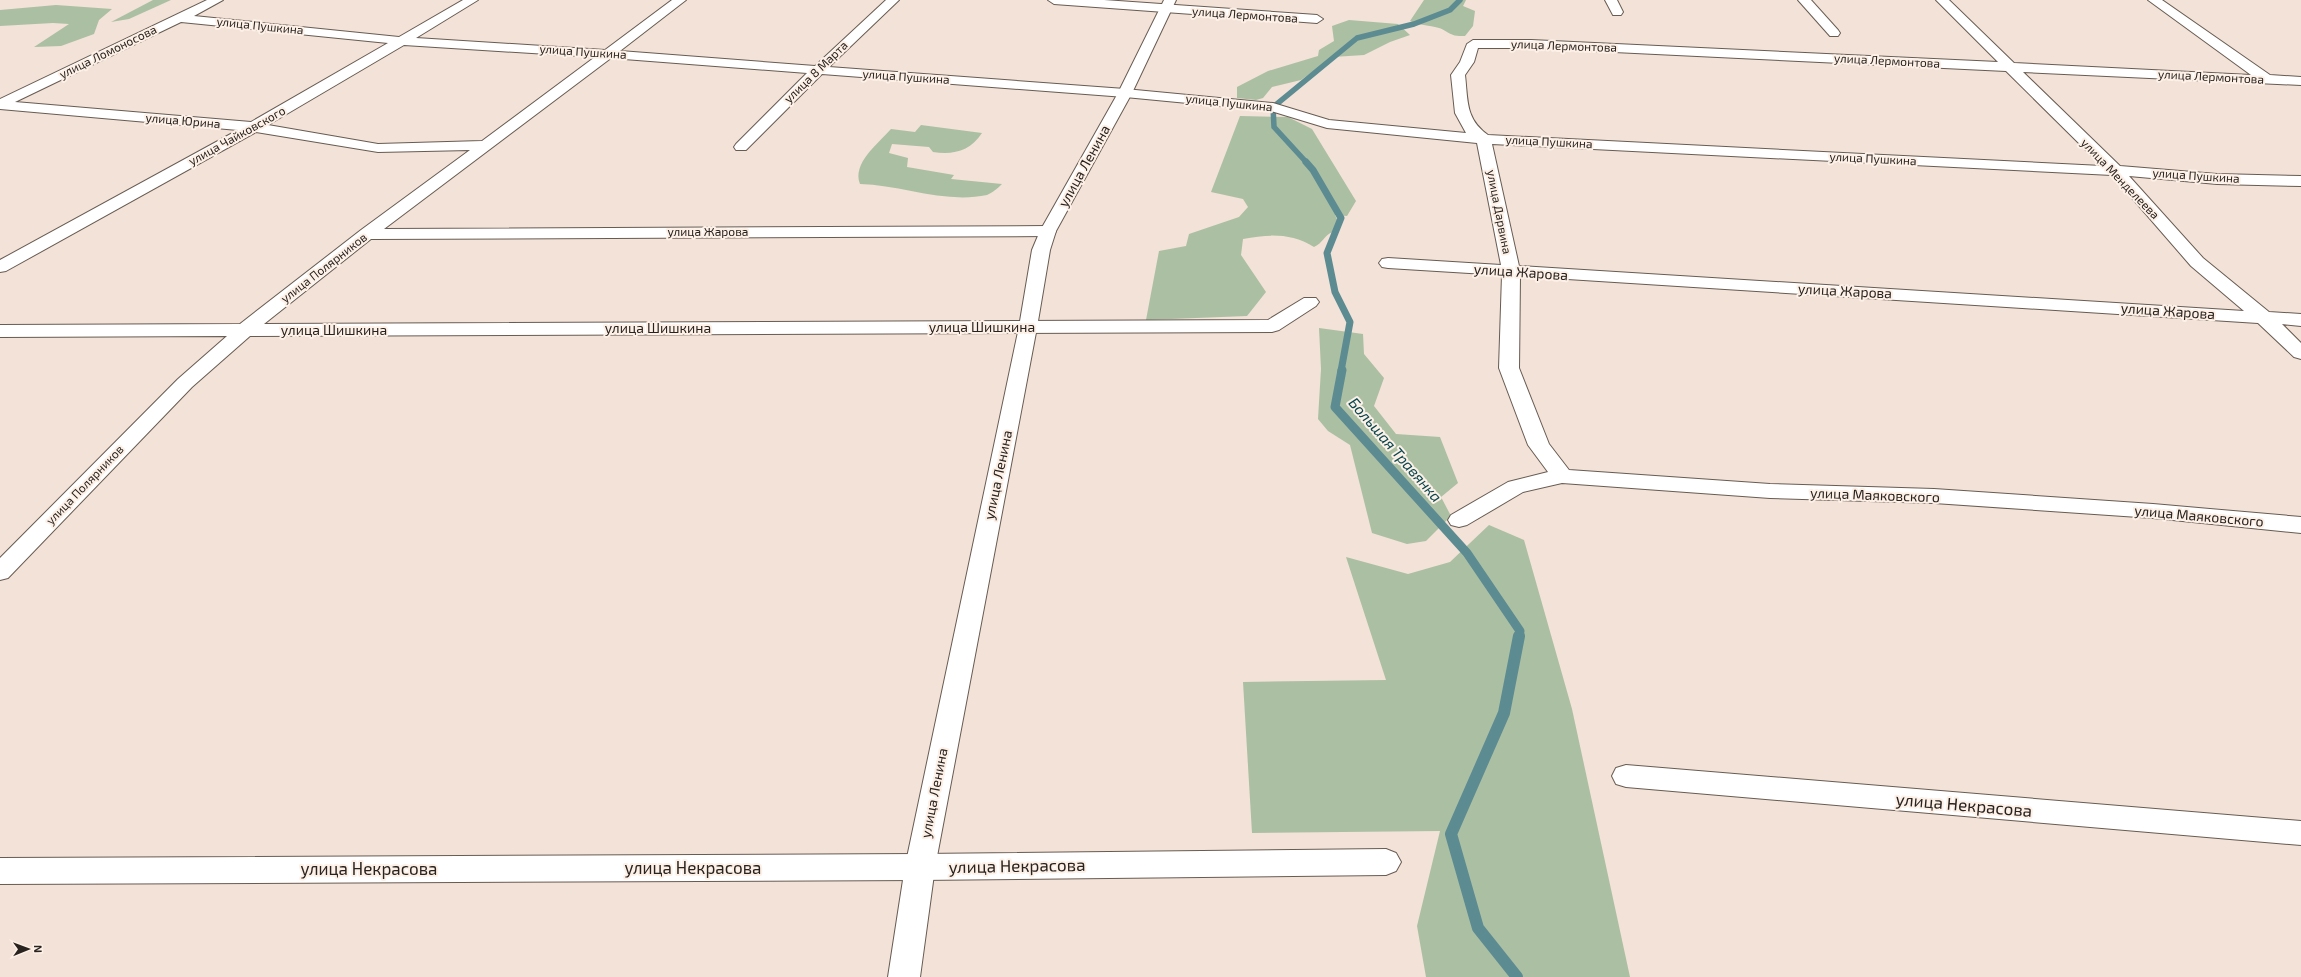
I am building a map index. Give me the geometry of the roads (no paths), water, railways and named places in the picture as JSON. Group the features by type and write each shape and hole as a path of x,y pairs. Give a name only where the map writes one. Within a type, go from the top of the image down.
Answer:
{"street":[{"name":"улица Ломоносова","path":"0,105 217,0"},
{"name":"улица Чайковского","path":"0,267 254,127 472,0"},
{"name":"улица Полярников","path":"0,572 185,383 245,330 367,234 680,0"},
{"name":"улица 8 Марта","path":"741,147 817,71 893,0"},
{"name":"улица Лермонтова","path":"1054,0 1167,5 1317,20"},
{"path":"1611,0 1617,12"},
{"path":"1804,0 1834,33"},
{"name":"улица Менделеева","path":"1942,0 2007,67 2117,172 2197,262 2264,318 2301,353"},
{"path":"2154,0 2266,79"},
{"name":"улица Ленина","path":"904,977 920,867 982,548 1028,327 1041,250 1048,231 1125,93 1167,5"},
{"name":"улица Пушкина","path":"179,18 402,41 609,54 817,71 1125,93 1273,107 1327,124 1484,139 2117,172 2217,179 2301,181"},
{"name":"улица Лермонтова","path":"1484,139 1470,129 1462,113 1458,75 1467,62 1473,44 1539,45 2301,81"},
{"name":"улица Юрина","path":"0,105 254,127 378,148 485,145"},
{"name":"улица Дарвина","path":"1484,139 1511,271 1509,368 1539,445 1562,476"},
{"name":"улица Жарова","path":"367,234 1048,231"},
{"name":"улица Жарова","path":"1388,263 2301,320"},
{"name":"улица Шишкина","path":"0,332 1272,326 1310,302"},
{"name":"улица Маяковского","path":"1459,520 1516,487 1562,476 1770,491 1950,497 2153,511 2301,525"},
{"name":"улица Некрасова","path":"1626,776 2301,833"},
{"name":"улица Некрасова","path":"0,871 920,867 1386,862"}],"waterway":[{"name":"Большая Травянка","path":"1307,163 1274,127 1273,107 1357,38 1414,24 1450,10 1460,0"},
{"name":"Большая Травянка","path":"1306,162 1313,170 1341,218 1327,253 1335,292 1350,322 1341,371"},
{"name":"Большая Травянка","path":"1342,370 1335,407 1467,553 1520,631 1519,637"},
{"name":"Большая Травянка","path":"1517,977 1478,928 1451,834 1504,713 1519,636"}]}
